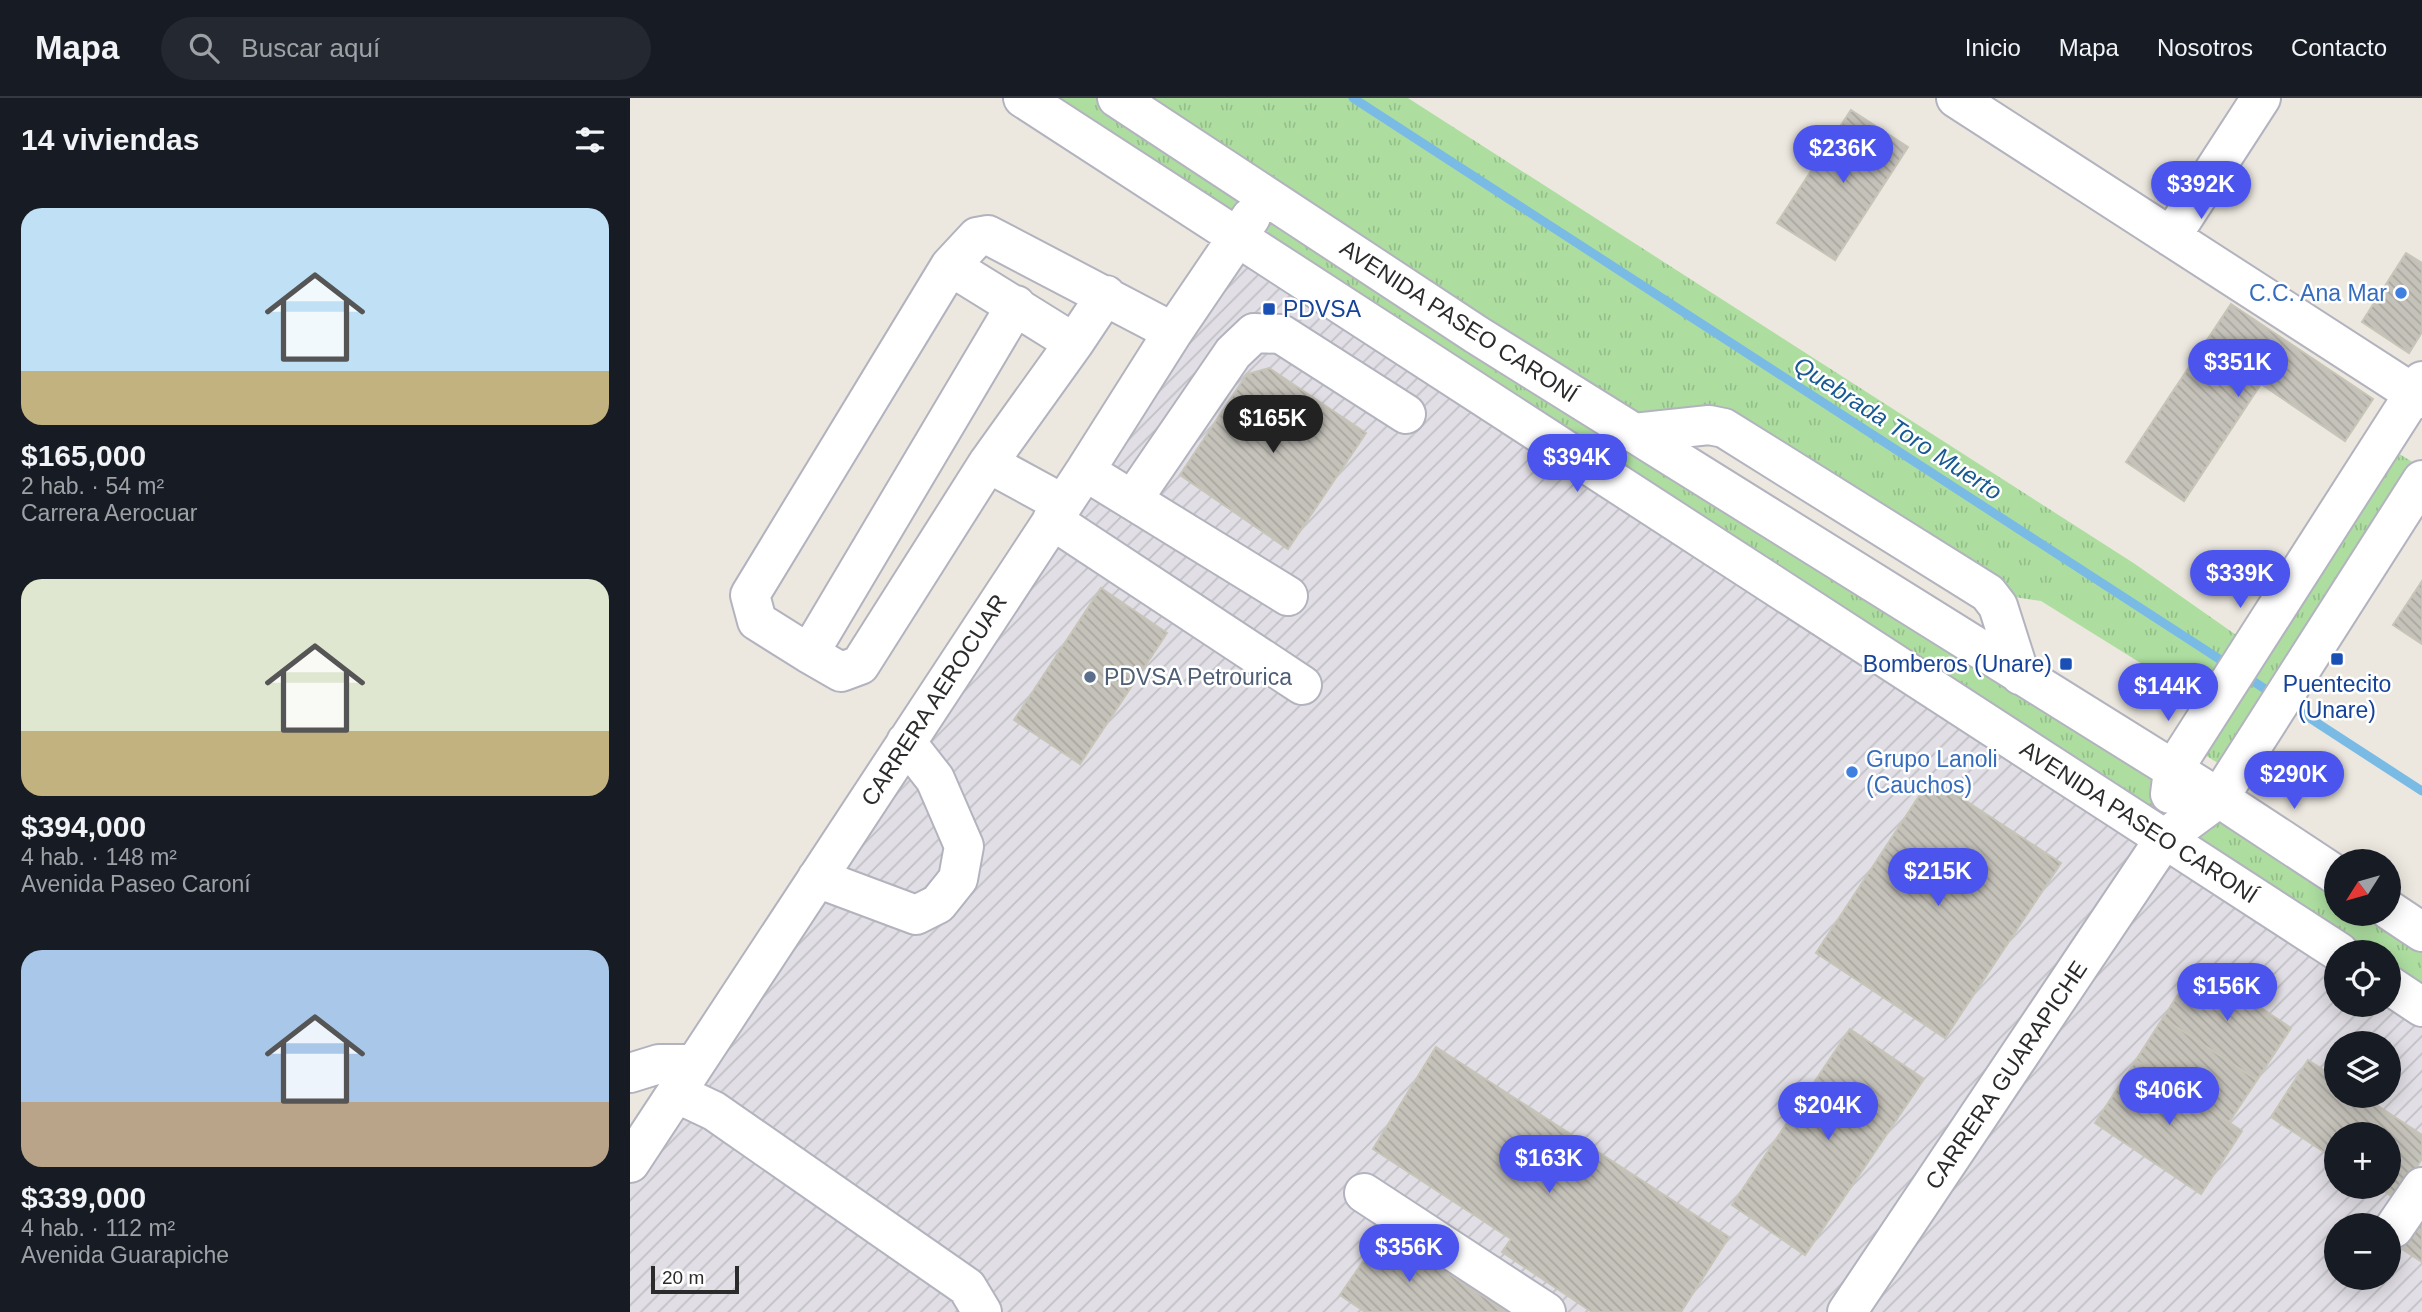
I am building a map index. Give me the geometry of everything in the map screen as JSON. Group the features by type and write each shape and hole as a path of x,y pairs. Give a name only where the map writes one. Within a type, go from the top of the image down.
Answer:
{"street":[{"name":"AVENIDA PASEO CARONÍ","path":"1023,98 2324,942"},
{"name":"AVENIDA PASEO CARONÍ","path":"1117,98 1477,335 2219,797 2324,867"},
{"path":"1956,98 2419,392 2173,770 2165,838"},
{"path":"2171,237 2261,98"},
{"name":"CARRERA AEROCUAR","path":"630,1163 1265,194"},
{"path":"1106,295 988,463 860,665 841,672 757,621 750,595 950,266 977,237 988,235 1106,295 1173,332"},
{"path":"950,266 1074,343"},
{"path":"807,653 1016,305"},
{"path":"1133,499 1233,353 1254,334 1281,334 1406,414"},
{"path":"1634,433 1709,425 1724,428 1988,593 1998,606 2020,675"},
{"path":"988,463 1302,685"},
{"path":"1085,471 1288,597"},
{"path":"2165,838 2219,797 2422,480"},
{"path":"817,878 916,915 938,904 958,879 964,846 935,779 906,742"},
{"name":"CARRERA GUARAPICHE","path":"1847,1312 2165,838"},
{"path":"2401,918 2422,932"},
{"path":"2401,993 2422,1007"},
{"path":"630,1073 659,1063 685,1078 714,1111 967,1287 982,1312"},
{"path":"2401,1219 2422,1187"},
{"path":"1364,1194 1546,1312"}],"shaded area":[{"path":"1238,237 2324,944 2324,1017 2401,1017 2401,1006 2422,1007 2422,1312 630,1312 630,1163"}],"green space":[{"path":"1023,98 1408,98 2135,564 2239,637 2200,700 2041,601 1988,593 1724,428 1635,433 2219,798 2324,867 2324,926 2401,926 2401,920 2422,931 2422,1007 2401,993 2401,940 2324,940 2324,942"},
{"path":"2396,452 2416,464 2221,765 2205,755"}],"building":[{"path":"1851,110 1908,147 1835,260 1777,223"},
{"name":"C.C. Ana Mar","path":"2406,253 2422,263 2422,332 2409,353 2362,322"},
{"path":"2231,304 2373,399 2345,441 2261,384 2184,501 2126,462"},
{"path":"1269,368 1366,433 1288,549 1180,475 1247,374"},
{"path":"2422,581 2422,644 2393,625"},
{"name":"PDVSA Petrourica","path":"1101,588 1167,633 1080,764 1014,720"},
{"path":"1931,778 2061,863 1945,1038 1816,953"},
{"path":"2197,965 2291,1028 2257,1080 2163,1018"},
{"path":"2163,1018 2257,1080 2229,1122 2136,1060"},
{"path":"1850,1029 1924,1079 1805,1255 1732,1205"},
{"path":"1436,1047 1729,1237 1681,1312 1592,1312 1502,1252 1511,1239 1373,1149"},
{"path":"2136,1060 2242,1131 2201,1194 2095,1123"},
{"path":"2308,1060 2324,1070 2324,1108 2381,1108 2422,1135 2422,1159 2401,1191 2401,1122 2324,1122 2324,1152 2271,1117"},
{"path":"2422,1217 2422,1262 2402,1249"},
{"path":"1384,1231 1507,1312 1365,1312 1340,1295"}],"waterway":[{"name":"Quebrada Toro Muerto","path":"1353,98 2230,666"},
{"name":"Quebrada Toro Muerto","path":"2244,675 2274,695"},
{"name":"Quebrada Toro Muerto","path":"2288,704 2422,791"}],"place":[{"name":"C.C. Ana Mar","path":"2401,293"},
{"name":"PDVSA","path":"1269,309"},
{"name":"Puentecito (Unare)","path":"2337,659"},
{"name":"Bomberos (Unare)","path":"2066,664"},
{"name":"PDVSA Petrourica","path":"1090,677"},
{"name":"Grupo Lanoli (Cauchos)","path":"1852,772"}]}
